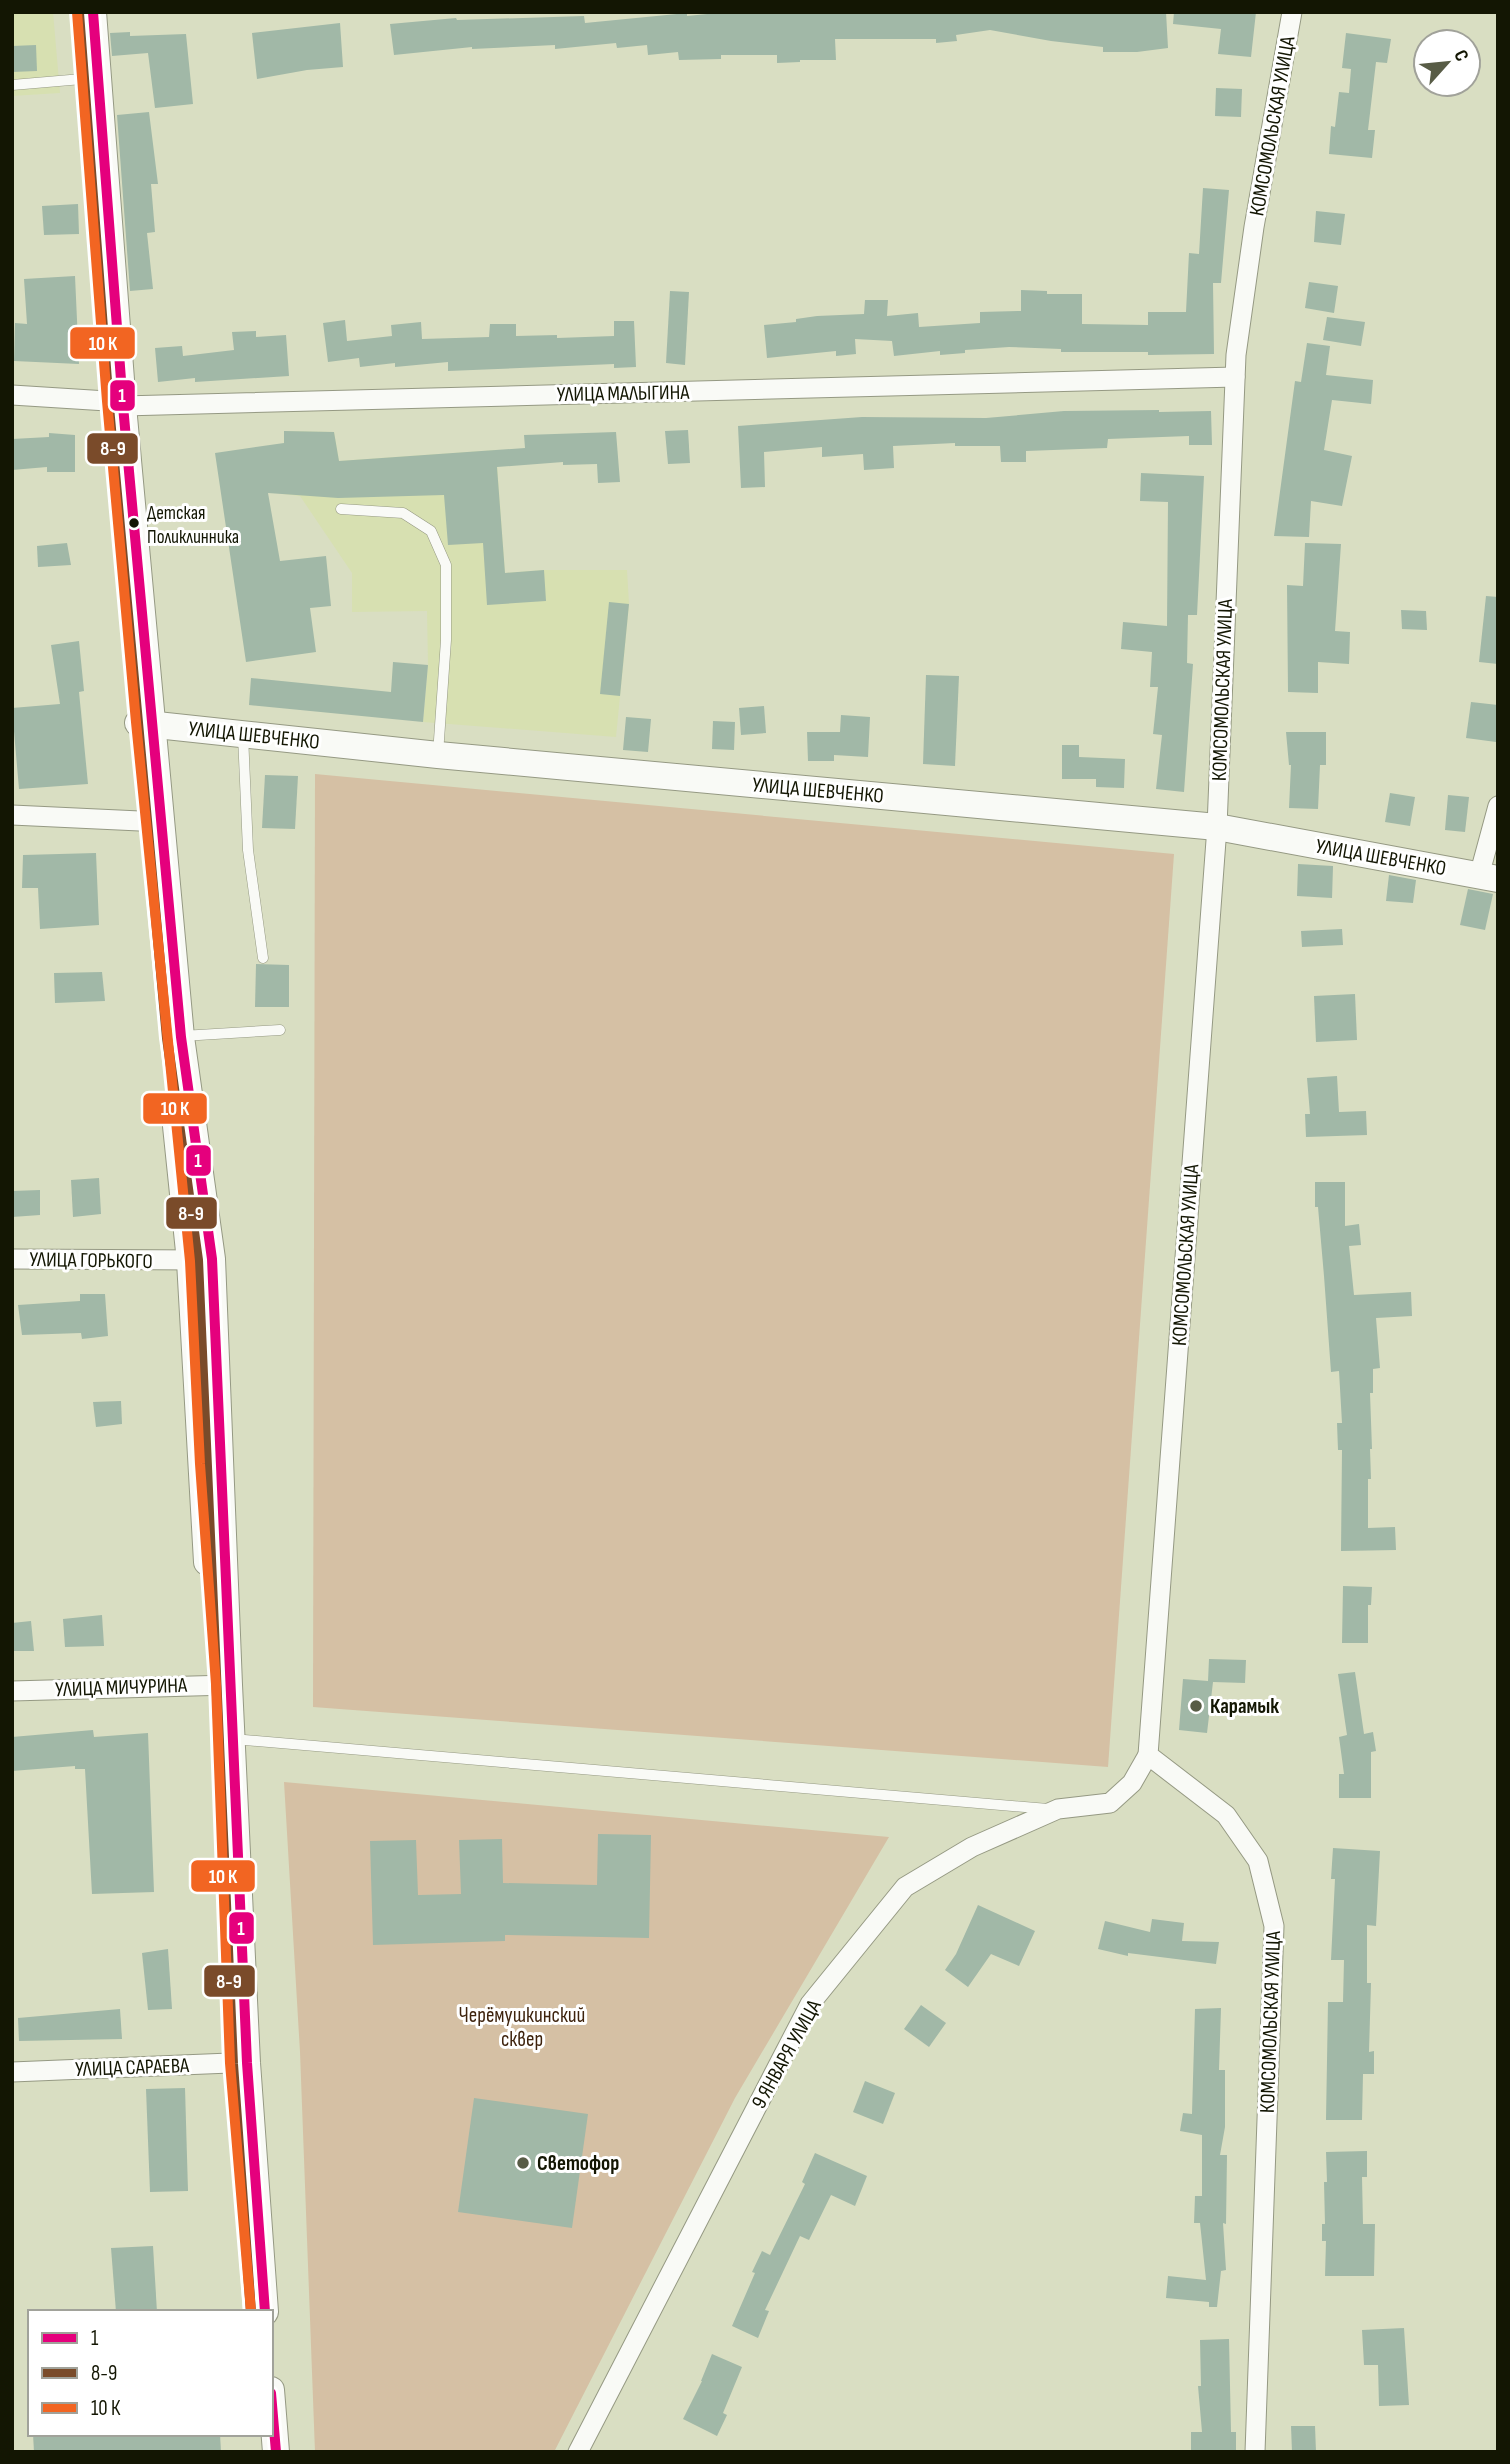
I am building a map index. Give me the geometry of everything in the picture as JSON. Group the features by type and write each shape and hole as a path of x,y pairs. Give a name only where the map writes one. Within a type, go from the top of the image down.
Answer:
{"main road":[{"path":"77,12 153,821 201,1260"},
{"path":"93,12 115,403"},
{"name":"УЛИЦА ШЕВЧЕНКО","path":"144,723 438,755 1217,827 1488,877"},
{"path":"153,821 181,1037 201,1260 251,2310"},
{"path":"222,1684 232,1739 238,2056 265,2310"},
{"path":"273,2415 276,2452"}],"street":[{"name":"КОМСОМОЛЬСКАЯ УЛИЦА","path":"1255,2452 1274,1926 1258,1861 1226,1815 1148,1755 1217,827 1236,355 1254,227 1292,12"},
{"name":"УЛИЦА МАЛЫГИНА","path":"12,395 115,403 1235,377"},
{"path":"1488,877 1498,806"},
{"path":"12,815 153,821"},
{"name":"УЛИЦА ГОРЬКОГО","path":"12,1259 201,1260"},
{"name":"УЛИЦА МИЧУРИНА","path":"12,1691 222,1684"},
{"name":"9 ЯНВАРЯ УЛИЦА","path":"578,2452 810,2004 905,1887 972,1847 1058,1809 1110,1803 1132,1783 1148,1755"},
{"name":"УЛИЦА САРАЕВА","path":"12,2072 238,2056"}],"lane":[{"path":"12,85 82,79"},
{"path":"341,509 403,513 431,531 446,565 446,640 438,755"},
{"path":"243,734 248,850 262,958"},
{"path":"181,1037 280,1030"},
{"path":"232,1739 1058,1809"}],"shaded area":[{"path":"12,12 53,12 60,93 12,96"},
{"path":"284,431 334,432 339,461 496,450 505,573 627,570 629,604 616,737 423,722 428,665 427,611 352,612 352,573 300,496 283,494"}],"green space":[{"path":"315,774 1174,854 1108,1767 313,1707"},
{"name":"Черёмушкинский сквер","path":"284,1782 889,1837 735,2098 554,2452 315,2452 300,2052"}],"building":[{"path":"775,12 1166,12 1168,48 1103,52 1103,47 990,30 956,35 957,41 936,43 936,39 835,39 836,60 777,63 777,55 721,55 721,59 679,60 678,52 648,55 647,45 617,48 616,43 555,49 555,45 472,47 394,55 390,24 456,18 584,16 585,23 687,13 687,16"},
{"path":"1174,12 1256,12 1251,57 1218,54 1221,29 1173,24"},
{"path":"340,23 343,67 257,79 252,33"},
{"path":"130,32 130,36 186,34 193,104 155,108 148,53 112,56 110,33"},
{"path":"1346,33 1391,39 1387,63 1376,62 1368,130 1375,130 1372,158 1329,154 1331,126 1335,127 1339,92 1349,93 1351,69 1342,68"},
{"path":"36,45 37,71 12,72 12,46"},
{"path":"1216,88 1242,89 1241,117 1215,116"},
{"path":"149,112 158,184 151,184 155,232 147,233 153,289 130,291 117,115"},
{"path":"1203,188 1229,190 1221,283 1213,283 1214,354 1148,355 1148,352 1061,352 1061,349 1009,347 940,355 940,351 894,356 892,341 855,339 856,354 836,356 836,351 767,358 764,325 796,322 796,319 817,316 864,314 865,300 888,300 887,316 918,313 919,327 980,323 980,312 1021,311 1021,290 1047,291 1047,294 1082,294 1082,324 1148,325 1148,312 1186,312 1189,253 1199,254"},
{"path":"78,204 79,234 44,235 42,206"},
{"path":"1316,211 1345,214 1341,245 1314,242"},
{"path":"75,276 79,364 14,361 15,323 27,324 24,279"},
{"path":"1309,282 1338,286 1334,313 1305,308"},
{"path":"670,291 689,292 685,365 666,363"},
{"path":"1327,317 1365,322 1361,346 1323,340"},
{"path":"345,320 347,341 392,336 391,325 421,322 422,339 489,337 490,324 516,324 516,336 614,336 614,321 634,321 636,367 614,368 614,364 448,371 448,362 360,367 359,358 328,362 323,323"},
{"path":"256,331 256,337 286,335 289,376 195,382 195,378 158,382 155,348 182,346 183,356 234,350 232,332"},
{"path":"1307,343 1330,346 1326,375 1373,380 1371,404 1332,400 1324,450 1352,456 1342,506 1311,501 1309,537 1274,536 1295,381 1301,382"},
{"path":"1064,411 1211,411 1212,445 1189,445 1189,436 1108,439 1107,448 1026,451 1026,462 1001,462 1000,446 955,446 955,443 893,446 894,468 864,470 863,454 822,457 822,447 764,452 765,487 741,488 738,426 862,417 986,418"},
{"path":"688,430 690,463 668,464 665,431"},
{"path":"284,431 334,432 339,461 525,448 524,435 616,432 620,482 598,483 597,464 563,465 563,462 497,467 505,573 544,570 546,601 487,605 483,543 448,545 444,495 338,498 268,493 280,561 326,556 331,606 310,608 316,652 246,662 215,453 284,443"},
{"path":"49,433 75,435 75,472 47,472 47,467 12,470 12,439 49,437"},
{"path":"1141,473 1204,476 1197,615 1188,615 1187,663 1193,664 1184,792 1156,789 1162,735 1153,734 1158,687 1150,687 1152,652 1121,649 1123,622 1167,626 1168,502 1140,501"},
{"path":"67,543 71,565 38,567 37,546"},
{"path":"1305,543 1341,544 1335,631 1350,632 1349,664 1318,662 1318,693 1288,692 1287,585 1303,586"},
{"path":"1486,596 1498,597 1498,664 1479,662"},
{"path":"609,602 629,604 620,696 600,694"},
{"path":"1401,610 1426,611 1427,630 1402,629"},
{"path":"79,641 84,691 79,692 88,784 19,789 12,708 60,704 51,645"},
{"path":"393,662 428,665 423,722 249,705 251,678 391,692"},
{"path":"926,675 959,676 955,766 923,764"},
{"path":"1471,702 1498,705 1496,742 1466,738"},
{"path":"764,706 766,733 741,735 739,708"},
{"path":"841,715 870,717 868,757 834,755 834,761 808,761 807,732 840,732"},
{"path":"626,717 651,719 648,752 623,750"},
{"path":"713,721 735,722 734,750 712,749"},
{"path":"1286,732 1326,732 1326,765 1320,765 1318,809 1289,808 1291,765"},
{"path":"1062,745 1079,745 1079,757 1125,759 1124,788 1096,787 1096,779 1062,779"},
{"path":"265,775 298,776 295,829 262,828"},
{"path":"1390,793 1415,797 1410,826 1385,822"},
{"path":"1448,795 1469,797 1465,832 1445,830"},
{"path":"96,853 99,925 40,929 38,888 22,888 23,855"},
{"path":"1298,864 1333,866 1332,898 1297,896"},
{"path":"1389,875 1416,880 1413,903 1386,901"},
{"path":"1468,889 1493,894 1485,930 1460,925"},
{"path":"1342,929 1343,945 1302,947 1301,931"},
{"path":"256,964 289,965 289,1007 255,1007"},
{"path":"102,972 105,1001 55,1003 54,973"},
{"path":"1355,994 1357,1040 1316,1042 1314,996"},
{"path":"1337,1076 1339,1112 1366,1111 1367,1135 1306,1137 1305,1114 1310,1114 1307,1078"},
{"path":"99,1178 101,1214 73,1217 71,1180"},
{"path":"1315,1182 1345,1182 1345,1226 1359,1224 1361,1245 1349,1246 1354,1295 1411,1292 1412,1316 1376,1318 1380,1368 1373,1369 1373,1393 1370,1393 1372,1449 1371,1479 1368,1479 1368,1528 1395,1527 1396,1550 1341,1551 1342,1450 1338,1450 1337,1423 1342,1423 1339,1371 1331,1372"},
{"path":"40,1190 40,1215 12,1217 12,1191"},
{"path":"80,1294 105,1294 108,1336 82,1339 81,1333 22,1335 18,1305 80,1301"},
{"path":"121,1401 122,1424 96,1427 93,1402"},
{"path":"1343,1586 1372,1587 1371,1605 1368,1605 1368,1643 1342,1643"},
{"path":"102,1615 104,1646 65,1647 63,1619"},
{"path":"31,1621 34,1651 12,1651 12,1623"},
{"name":"Карамык","path":"1209,1659 1246,1660 1245,1683 1213,1682 1207,1733 1179,1730 1183,1679 1208,1681"},
{"path":"1355,1672 1364,1734 1373,1732 1376,1751 1371,1752 1371,1798 1339,1798 1339,1774 1344,1774 1339,1737 1347,1735 1338,1674"},
{"path":"93,1730 94,1737 148,1733 154,1892 92,1894 85,1769 75,1769 75,1766 12,1771 12,1737"},
{"path":"598,1834 651,1835 649,1938 505,1935 505,1941 373,1945 370,1841 416,1840 418,1895 461,1894 459,1840 502,1839 503,1883 597,1885"},
{"path":"1333,1848 1380,1851 1376,1926 1367,1925 1367,1983 1371,1983 1369,2052 1374,2051 1374,2074 1363,2074 1362,2120 1326,2120 1328,2002 1343,2002 1344,1960 1331,1960 1335,1879 1331,1879"},
{"path":"978,1905 1035,1931 1019,1966 991,1954 968,1987 945,1970 956,1954"},
{"path":"1152,1919 1184,1923 1182,1941 1219,1942 1216,1964 1128,1953 1128,1956 1098,1949 1105,1921 1150,1932"},
{"path":"168,1949 172,2009 148,2010 142,1953"},
{"path":"921,2005 946,2023 929,2047 904,2029"},
{"path":"1221,2008 1219,2070 1225,2070 1225,2127 1220,2155 1227,2155 1226,2224 1223,2223 1226,2270 1221,2271 1217,2307 1209,2307 1209,2302 1166,2298 1168,2276 1206,2280 1200,2223 1194,2223 1195,2196 1202,2196 1202,2135 1180,2131 1183,2113 1192,2114 1195,2009"},
{"path":"120,2009 122,2039 19,2041 18,2018"},
{"path":"865,2081 895,2093 883,2124 853,2112"},
{"path":"185,2088 188,2191 150,2192 146,2089"},
{"name":"Светофор","path":"474,2098 588,2114 572,2228 458,2212"},
{"path":"1367,2151 1367,2177 1362,2177 1363,2224 1375,2224 1374,2276 1325,2276 1326,2241 1322,2241 1322,2224 1325,2224 1326,2152"},
{"path":"815,2153 867,2176 855,2206 831,2195 809,2240 800,2236 765,2310 769,2311 758,2338 732,2326 762,2251 770,2255 805,2184 802,2182"},
{"path":"153,2246 157,2310 116,2310 111,2248"},
{"path":"1404,2328 1409,2405 1379,2406 1378,2365 1364,2365 1362,2330"},
{"path":"1229,2339 1231,2432 1236,2432 1236,2452 1191,2452 1191,2432 1202,2432 1198,2386 1201,2386 1200,2340"},
{"path":"712,2354 742,2367 723,2413 727,2415 717,2436 683,2419"},
{"path":"1291,2426 1315,2426 1316,2452 1292,2452"},
{"path":"33,2436 220,2436 221,2452 34,2452"}],"transit line":[{"path":"77,12 107,401 136,722 190,1261 200,1464 216,1684 230,2063 251,2310"},
{"name":"1","path":"93,12 123,406 181,1037 212,1259 247,2063 265,2310"},
{"name":"8-9","path":"79,13 109,407 167,1038 198,1260 233,2064 251,2310"},
{"name":"1","path":"273,2417 276,2452"}],"place":[{"name":"Детская Поликлинника","path":"134,523"},
{"name":"Карамык","path":"1196,1706"},
{"name":"Светофор","path":"523,2163"}]}
